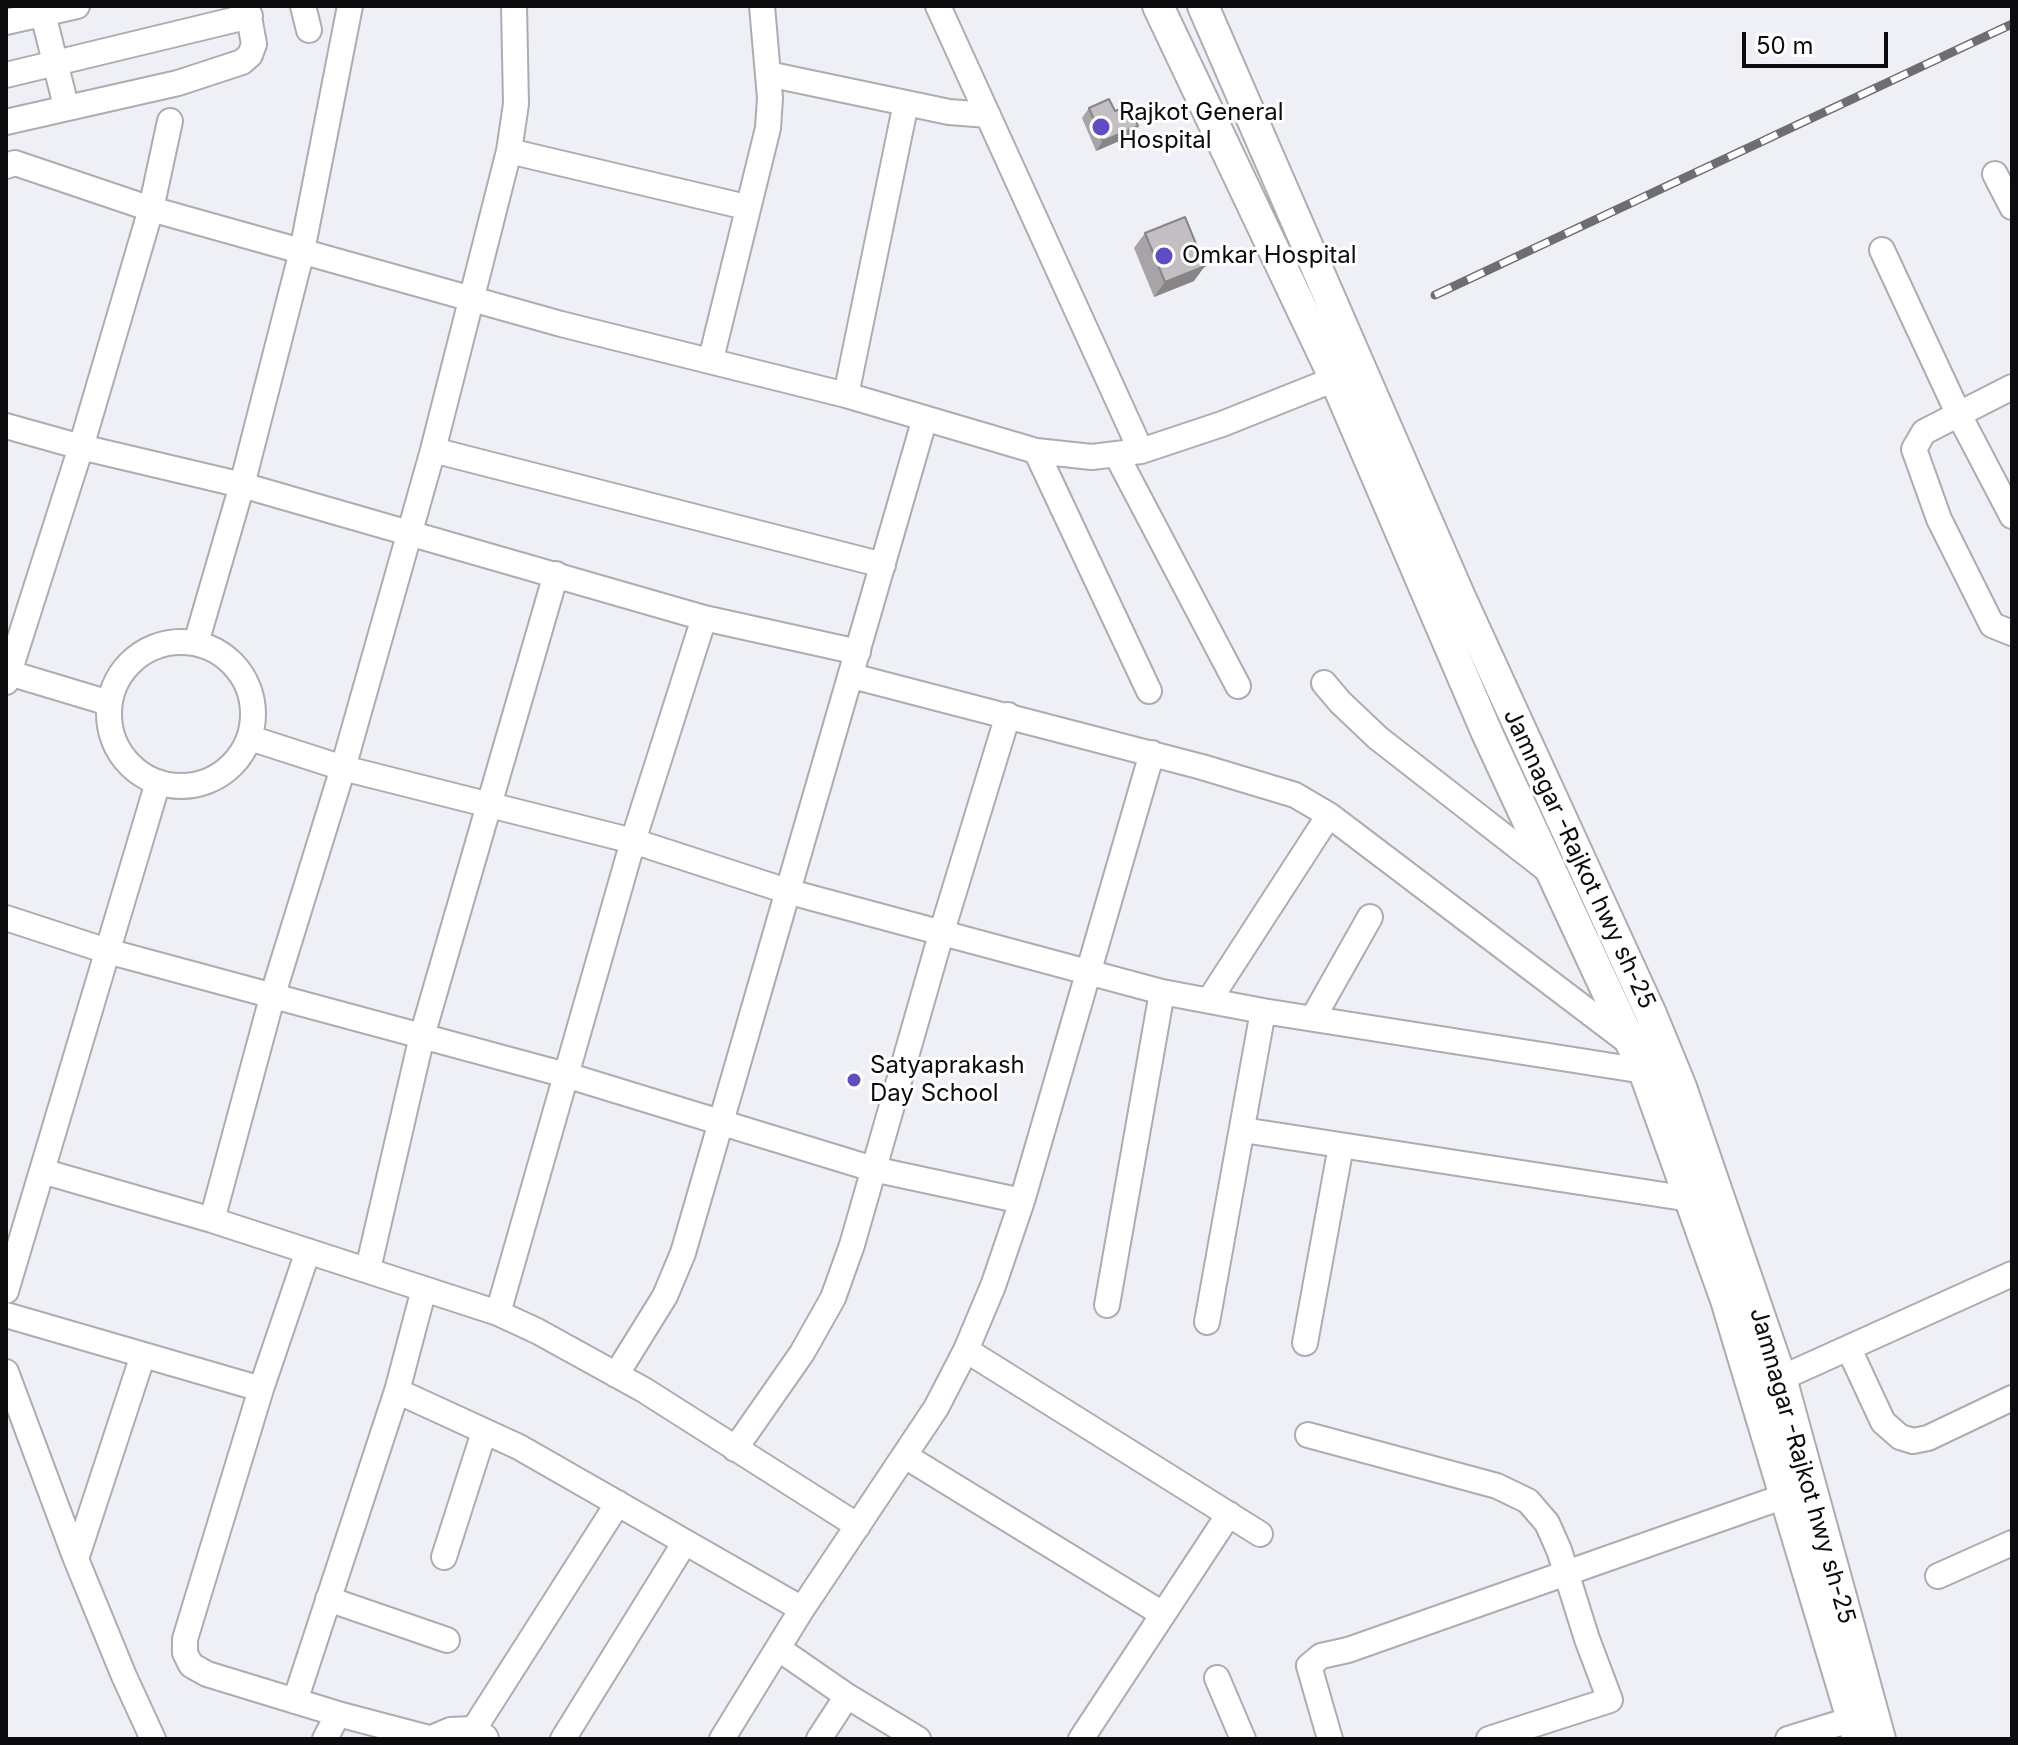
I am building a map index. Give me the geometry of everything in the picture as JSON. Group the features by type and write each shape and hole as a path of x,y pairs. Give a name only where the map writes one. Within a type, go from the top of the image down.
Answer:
{"main road":[{"path":"1158,6 1347,374 1487,733 1552,874 1650,1061 1690,1199 1726,1300 1855,1729"},
{"name":"Jamnagar -Rajkot hwy sh-25","path":"1203,6 1347,374 1650,1061 1781,1378 1880,1739"},
{"path":"435,1739 451,1733 478,1736"}],"street":[{"path":"6,22 42,10 77,6"},
{"path":"303,6 309,30"},
{"path":"196,643 242,485 302,251 350,6"},
{"path":"212,1220 273,994 343,768 433,450 509,151 516,104 514,6"},
{"path":"711,359 746,207 768,128 770,98 762,6"},
{"path":"938,6 1141,451"},
{"path":"42,10 66,106"},
{"path":"6,75 248,11 254,44 250,55 242,62 178,83 6,122"},
{"path":"768,74 949,112 988,115"},
{"path":"846,395 906,103"},
{"path":"109,703 7,676 81,447 151,209 170,121"},
{"path":"509,151 746,207"},
{"path":"6,166 15,163 151,209 561,324 846,395 1036,451 1092,457 1141,451 1222,424 1347,374"},
{"path":"1995,174 2012,207"},
{"path":"1882,250 1958,413 2012,516"},
{"path":"2012,387 1924,432 1914,449 1939,519 1992,625 2012,633"},
{"path":"616,1375 665,1296 683,1253 925,418"},
{"path":"6,426 242,485 704,618 858,652"},
{"path":"433,450 883,565"},
{"path":"1036,451 1149,691"},
{"path":"1116,454 1238,686"},
{"path":"368,1269 422,1036 556,574"},
{"path":"498,1313 633,841 704,618"},
{"path":"173,642 196,643 219,652 238,669 250,690 254,714 250,738 239,758 223,773 202,783 180,786 158,782 140,773 125,759 114,742 109,723 109,703 116,680 131,661 150,648 173,642"},
{"path":"852,676 1152,753 1295,795 1329,815 1650,1061"},
{"path":"1324,683 1378,738 1552,874"},
{"path":"735,1449 802,1353 833,1298 852,1245 1008,715"},
{"path":"250,738 343,768 633,841 790,892 1162,992 1263,1011 1650,1061"},
{"path":"722,1739 802,1609 936,1408 966,1350 993,1286 1022,1201 1152,753"},
{"path":"6,1291 158,782"},
{"path":"1210,999 1329,815"},
{"path":"1313,1018 1370,917"},
{"path":"6,918 107,951 566,1075 873,1169 1022,1201"},
{"path":"1107,1305 1162,992"},
{"path":"1207,1322 1263,1011"},
{"path":"1243,1130 1690,1199"},
{"path":"1305,1343 1341,1146"},
{"path":"42,1171 212,1220 498,1313 616,1375 858,1526"},
{"path":"308,1251 261,1389 185,1639 185,1653 191,1665 207,1674 338,1714 435,1739"},
{"path":"1753,1391 2012,1274"},
{"path":"295,1701 397,1391 424,1289"},
{"path":"6,1315 261,1389"},
{"path":"1849,1349 1883,1422 1900,1437 1913,1441 1928,1438 2012,1398"},
{"path":"966,1350 1260,1534"},
{"path":"76,1559 143,1355"},
{"path":"6,1372 76,1559 153,1739"},
{"path":"397,1391 519,1447 802,1609"},
{"path":"444,1557 484,1432"},
{"path":"1308,1435 1497,1486 1528,1501 1547,1523 1610,1700 1489,1739"},
{"path":"905,1456 1161,1613"},
{"path":"1330,1739 1309,1666 1321,1656 1348,1650 1785,1496"},
{"path":"478,1736 618,1503"},
{"path":"1081,1739 1161,1613 1229,1514"},
{"path":"563,1739 685,1542"},
{"path":"1938,1576 2012,1543"},
{"path":"328,1599 447,1640"},
{"path":"779,1649 847,1696 918,1739"},
{"path":"1217,1678 1243,1739"},
{"path":"819,1739 847,1696"},
{"path":"325,1739 338,1714"},
{"path":"1788,1739 1855,1729"}],"building":[{"path":"1109,99 1115,111 1130,105 1138,126 1103,141 1089,108"},
{"path":"1185,217 1205,266 1165,282 1145,233"}],"railway":[{"path":"1435,295 2012,24"}],"place":[{"name":"Rajkot General Hospital","path":"1101,127"},
{"name":"Omkar Hospital","path":"1164,256"},
{"name":"Satyaprakash Day School","path":"854,1080"}]}
